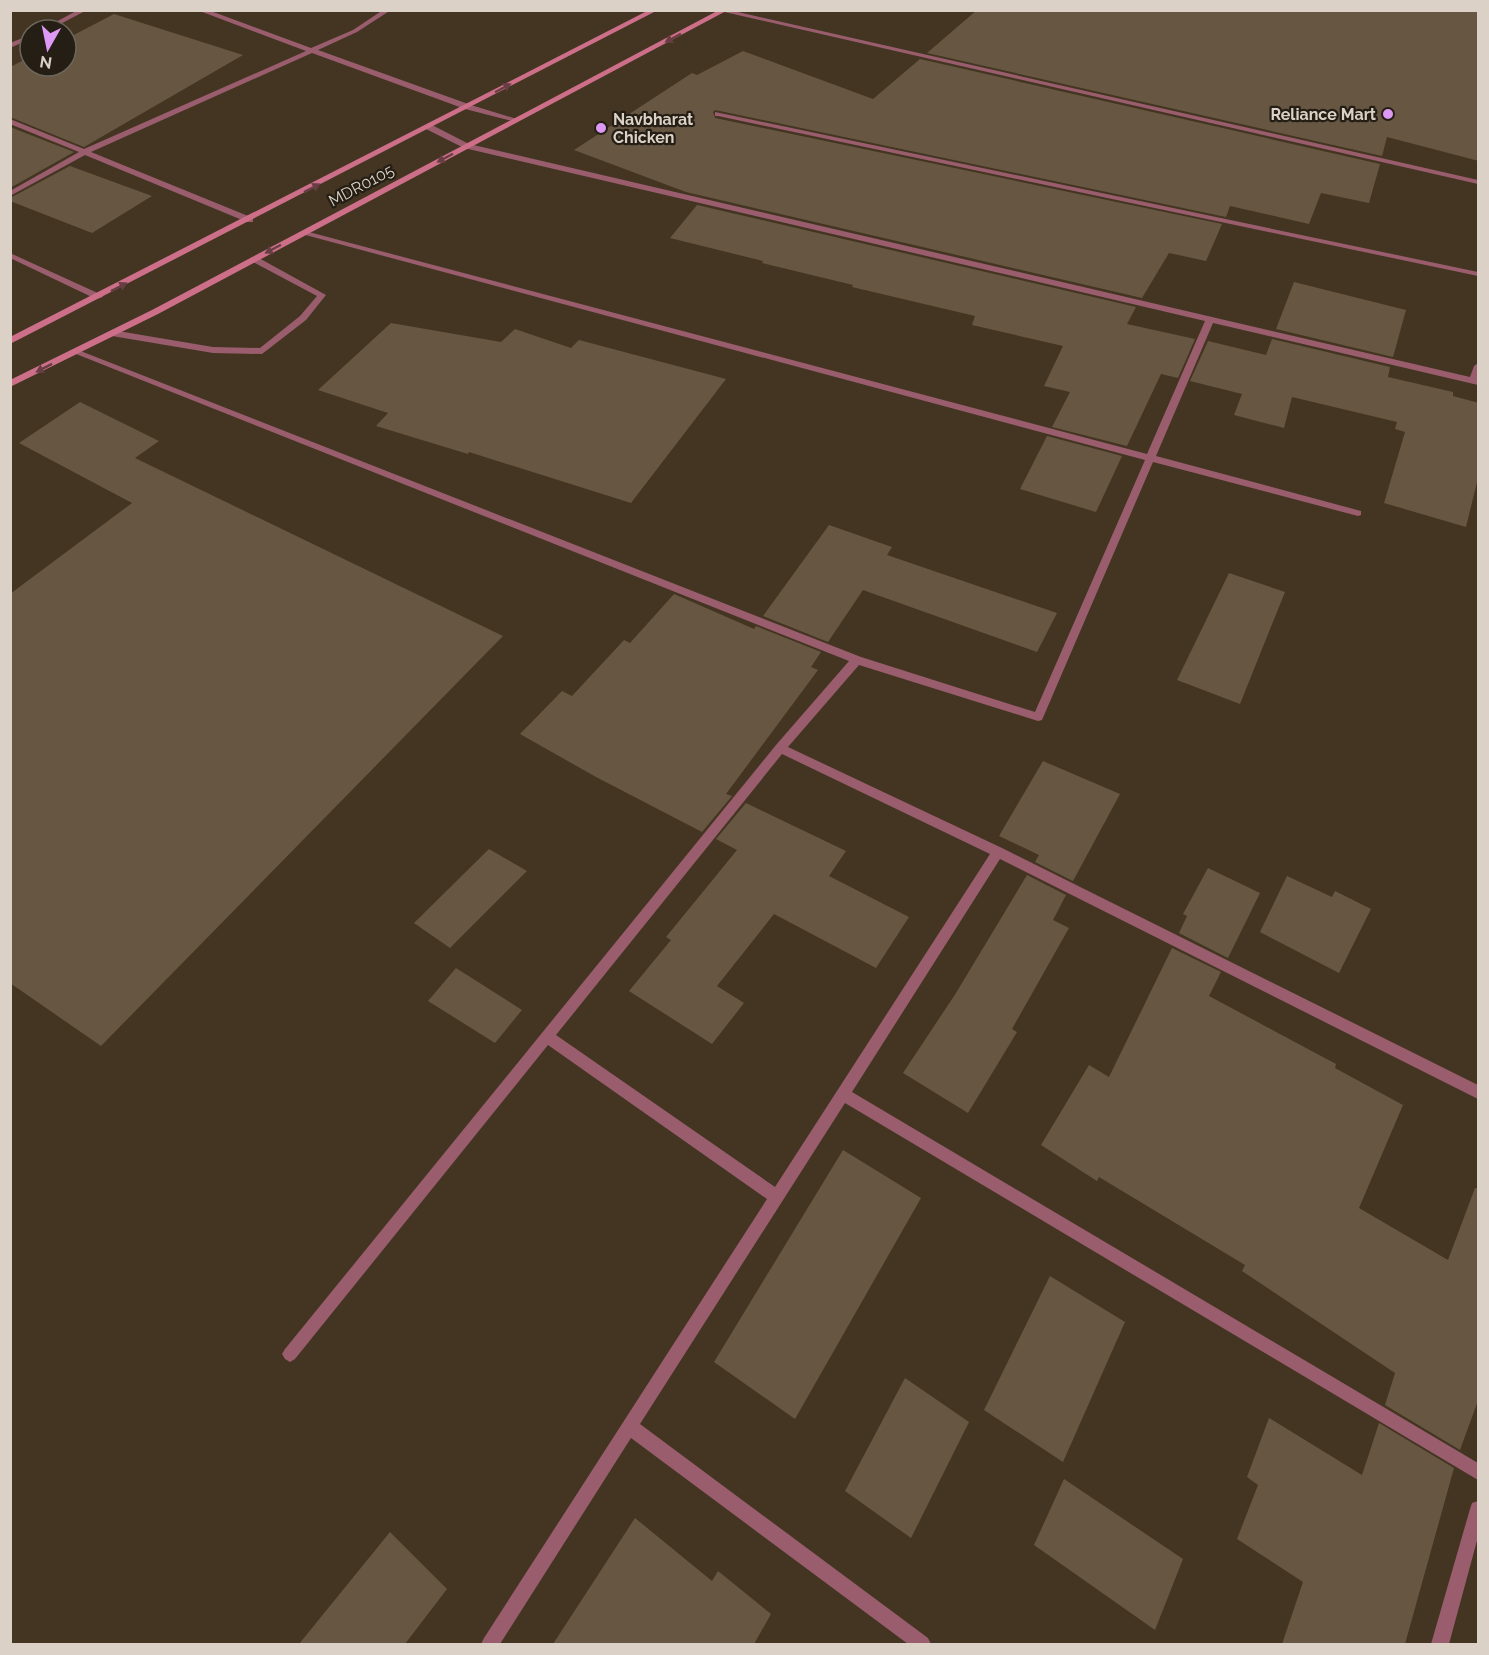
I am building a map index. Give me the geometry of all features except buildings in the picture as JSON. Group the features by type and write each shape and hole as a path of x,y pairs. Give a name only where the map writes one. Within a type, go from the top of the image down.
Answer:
{"main road":[{"name":"MDR0105","path":"10,341 250,220 655,10"},
{"name":"MDR0105","path":"10,384 254,259 724,11"}],"street":[{"path":"68,18 84,10"},
{"path":"200,10 468,107 516,120"},
{"path":"10,194 86,151 355,32 388,10"},
{"path":"724,11 1479,183"},
{"path":"718,114 1479,274"},
{"path":"10,121 250,220"},
{"path":"429,127 467,146 1476,382 1479,366"},
{"path":"302,233 1358,513"},
{"path":"10,255 99,297"},
{"path":"112,333 213,350 262,351 303,318 322,295 254,259"},
{"path":"75,352 857,660 1038,717 1210,320"},
{"path":"290,1354 780,748 857,660"},
{"path":"780,748 998,852 1479,1092"},
{"path":"490,1644 998,852"},
{"path":"547,1036 776,1197"},
{"path":"842,1094 1479,1472"},
{"path":"630,1427 922,1644"},
{"path":"1440,1644 1479,1509"}],"place":[{"name":"Reliance Mart","path":"1388,114"},
{"name":"Navbharat Chicken","path":"601,128"}]}
